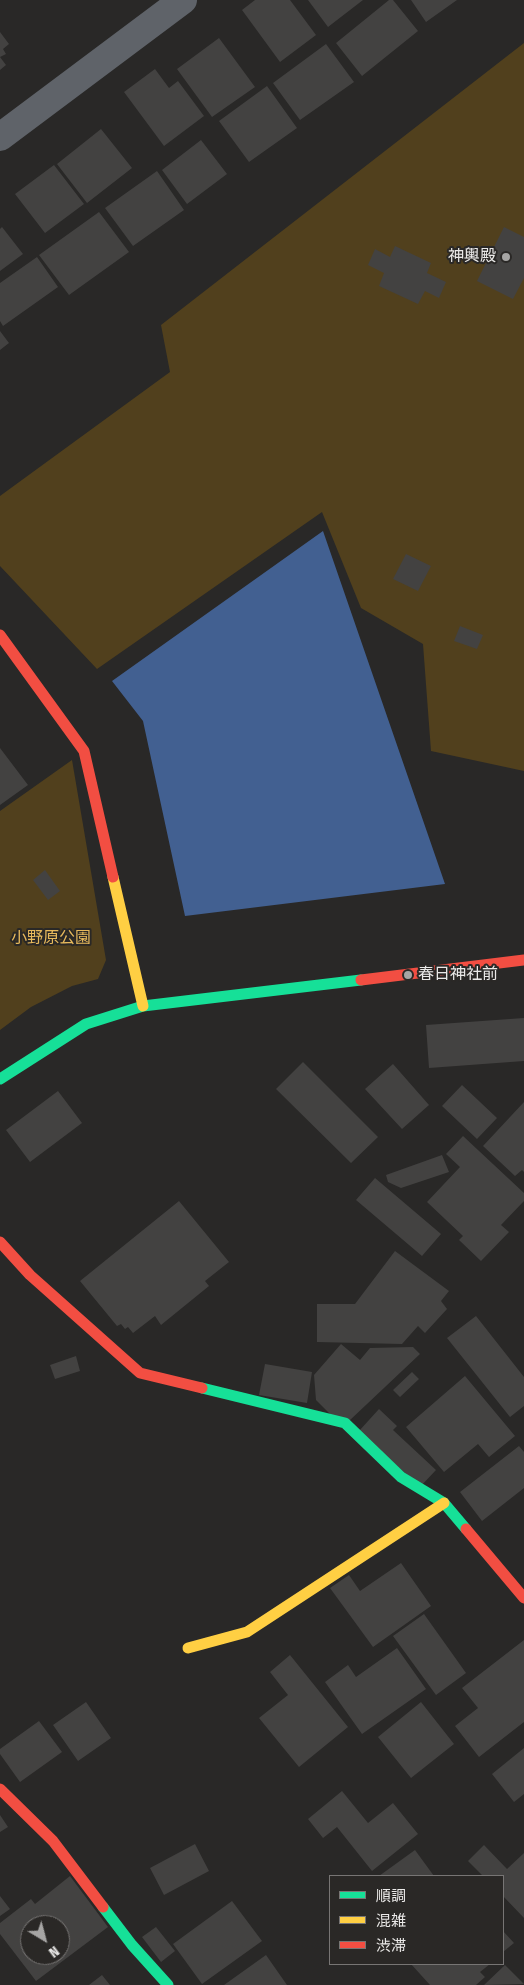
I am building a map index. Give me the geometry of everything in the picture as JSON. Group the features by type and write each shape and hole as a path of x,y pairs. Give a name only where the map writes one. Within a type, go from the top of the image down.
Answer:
{"street":[{"path":"0,137 183,0"},
{"path":"0,635 84,751 143,1006"},
{"path":"0,1079 86,1024 143,1006 524,960"},
{"path":"0,1242 30,1275 140,1372 345,1423 400,1477 444,1503 524,1598"},
{"path":"188,1648 247,1632 444,1503"},
{"path":"0,1789 53,1841 132,1945 168,1985"}],"green space":[{"path":"524,43 524,771 431,751 423,644 361,608 322,512 97,669 0,566 0,496 170,372 161,325"},
{"name":"小野原公園","path":"72,760 106,960 98,979 72,986 31,1007 0,1030 0,811"}],"water":[{"path":"323,531 445,884 185,916 143,721 112,681"}],"building":[{"path":"255,0 290,0 316,35 280,62 242,10"},
{"path":"308,0 363,0 328,27"},
{"path":"389,0 393,0 418,31 362,76 336,43"},
{"path":"411,0 457,0 426,22"},
{"path":"0,32 9,44 3,49 6,54 0,57"},
{"path":"219,38 255,87 212,117 177,69"},
{"path":"326,44 354,82 300,120 273,83"},
{"path":"0,57 6,65 0,70"},
{"path":"155,69 169,88 178,81 204,116 164,146 124,92"},
{"path":"267,86 297,128 249,162 219,121"},
{"path":"101,129 132,168 87,203 57,164"},
{"path":"201,140 227,174 187,204 162,170"},
{"path":"54,165 84,204 45,233 15,194"},
{"path":"157,171 184,210 133,246 105,208"},
{"path":"99,212 129,252 69,295 39,255"},
{"path":"2,227 23,254 0,271 0,229"},
{"name":"神輿殿","path":"504,227 524,237 524,278 513,299 477,281"},
{"path":"395,246 431,263 427,273 446,282 439,298 425,291 418,304 379,286 384,273 368,265 375,249 390,257"},
{"path":"37,257 58,287 3,326 0,321 0,283"},
{"path":"0,331 9,343 0,350"},
{"path":"406,554 431,566 418,591 393,579"},
{"path":"460,626 483,635 477,649 454,641"},
{"path":"0,748 28,785 0,805"},
{"path":"45,870 60,891 48,900 33,880"},
{"path":"524,1018 524,1061 429,1068 426,1025"},
{"path":"303,1062 378,1137 351,1163 276,1089"},
{"path":"393,1064 429,1105 402,1129 365,1089"},
{"path":"462,1085 497,1118 477,1139 442,1106"},
{"path":"58,1091 82,1123 30,1162 6,1130"},
{"path":"524,1102 524,1172 522,1170 515,1176 483,1146"},
{"path":"463,1136 524,1193 524,1201 501,1225 509,1232 481,1261 459,1240 463,1236 427,1202 460,1167 446,1154"},
{"path":"442,1155 449,1172 401,1188 388,1182 386,1175"},
{"path":"375,1178 441,1234 422,1256 356,1200"},
{"path":"179,1201 229,1262 205,1281 209,1286 161,1325 155,1316 133,1333 128,1327 125,1329 121,1324 117,1326 80,1281"},
{"path":"395,1251 449,1291 441,1301 447,1309 425,1333 418,1326 402,1344 317,1342 317,1304 355,1304"},
{"path":"476,1316 524,1377 524,1406 510,1417 447,1338"},
{"path":"341,1344 360,1360 370,1348 413,1347 420,1354 349,1421 334,1418 316,1400 314,1375"},
{"path":"76,1356 80,1371 55,1379 50,1365"},
{"path":"265,1364 312,1372 307,1403 259,1395"},
{"path":"412,1372 419,1379 400,1397 393,1390"},
{"path":"465,1376 515,1436 489,1457 478,1444 444,1472 406,1427"},
{"path":"379,1409 397,1426 393,1430 436,1470 420,1487 359,1431"},
{"path":"519,1446 524,1452 524,1488 482,1521 460,1492"},
{"path":"401,1563 431,1606 373,1647 330,1588 349,1575 360,1591"},
{"path":"424,1614 466,1673 436,1695 393,1636"},
{"path":"524,1640 524,1722 479,1757 455,1726 478,1708 462,1688"},
{"path":"397,1648 426,1689 362,1734 325,1682 348,1665 356,1677"},
{"path":"290,1655 348,1727 299,1767 259,1718 288,1695 270,1672"},
{"path":"86,1702 111,1738 78,1761 53,1725"},
{"path":"421,1702 454,1744 411,1778 378,1737"},
{"path":"39,1721 62,1752 20,1782 0,1754 0,1749"},
{"path":"524,1748 524,1794 514,1802 492,1774"},
{"path":"342,1791 368,1823 393,1803 418,1834 372,1871 337,1827 323,1838 308,1819"},
{"path":"0,1815 8,1827 0,1832"},
{"path":"195,1844 209,1871 164,1895 150,1868"},
{"path":"484,1845 507,1869 524,1853 524,1918 504,1897 504,1875 482,1875 468,1861"},
{"path":"415,1850 433,1875 380,1875"},
{"path":"70,1876 108,1927 70,1956 70,1915 20,1915 20,1960 0,1934 0,1923 31,1899 35,1904"},
{"path":"0,1896 10,1909 0,1916"},
{"path":"232,1901 262,1941 202,1984 173,1944"},
{"path":"156,1927 175,1951 161,1962 142,1937"},
{"path":"504,1932 514,1943 504,1951"},
{"path":"266,1955 287,1985 224,1985"},
{"path":"24,1965 57,1965 36,1981"},
{"path":"412,1965 489,1965 480,1972 485,1977 476,1985 430,1985"},
{"path":"505,1965 524,1984 484,1985"},
{"path":"102,1975 110,1985 89,1985"}],"traffic: fast":[{"path":"0,1079 86,1024 143,1006 361,980"},
{"path":"202,1388 345,1423 401,1477 444,1503 466,1529"},
{"path":"103,1907 132,1945 168,1985"}],"traffic: slow":[{"path":"113,877 143,1006"},
{"path":"188,1648 247,1632 444,1503"}],"traffic: jam":[{"path":"0,635 84,751 113,877"},
{"path":"361,980 524,960"},
{"path":"0,1242 30,1275 140,1373 202,1388"},
{"path":"466,1529 524,1598"},
{"path":"0,1789 53,1841 103,1907"}],"place":[{"name":"神輿殿","path":"506,257"},
{"name":"春日神社前","path":"408,975"}]}
